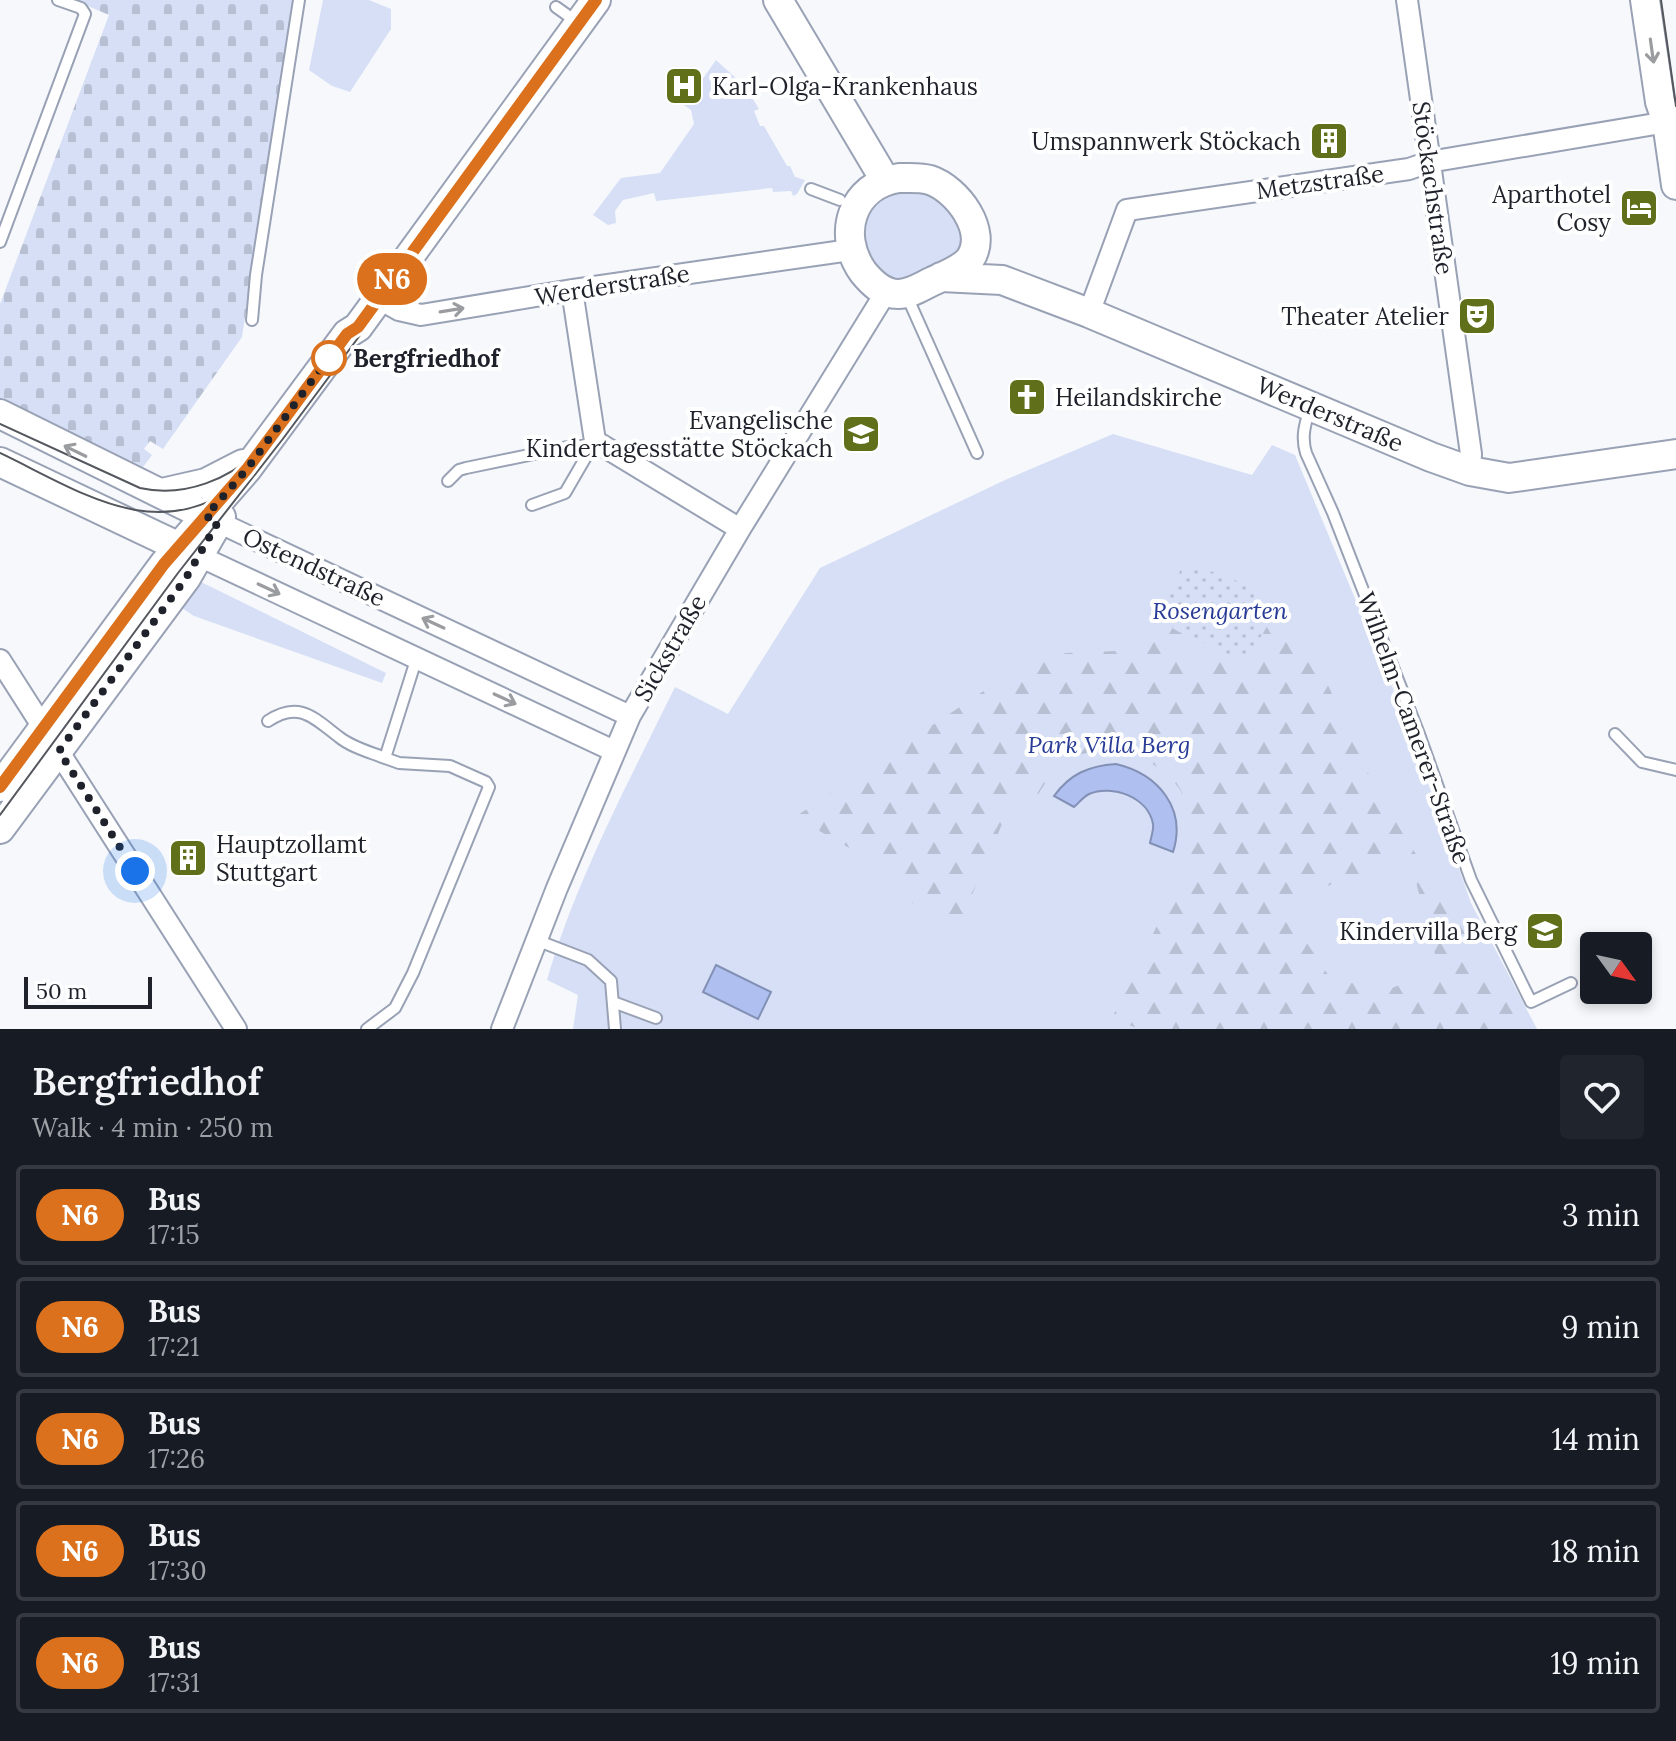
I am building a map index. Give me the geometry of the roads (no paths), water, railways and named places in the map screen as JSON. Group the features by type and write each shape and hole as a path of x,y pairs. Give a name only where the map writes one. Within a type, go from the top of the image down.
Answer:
{"street":[{"path":"212,519 355,341 358,327 378,298 596,0"},
{"path":"778,0 885,180"},
{"name":"Stöckachstraße","path":"1407,0 1471,454 1470,471"},
{"path":"1645,0 1676,185"},
{"name":"Metzstraße","path":"1089,313 1127,210 1409,169 1429,162 1667,122"},
{"path":"975,248 968,262 941,277 896,293 869,280 850,250 851,222 867,193 885,180 930,180 958,198 972,225 975,248 996,279"},
{"name":"Werderstraße","path":"378,298 399,310 421,315 850,250"},
{"name":"Werderstraße","path":"941,277 996,279 1089,313 1470,471 1509,478 1676,454"},
{"path":"572,290 593,444 740,529"},
{"name":"Sickstraße","path":"502,1029 630,716 740,529 896,293"},
{"path":"0,787 44,727 188,552 347,334 358,327"},
{"name":"Ostendstraße","path":"0,414 212,519 630,716"},
{"path":"162,493 184,490 225,475 243,465 262,448"},
{"name":"Ostendstraße","path":"0,462 614,751"},
{"path":"121,520 142,501 135,479"},
{"path":"0,829 131,655 188,552"},
{"path":"0,660 236,1029"}],"lane":[{"path":"0,242 85,14 81,8 58,0"},
{"path":"252,320 256,275 299,0"},
{"path":"556,7 579,24"},
{"path":"811,189 840,200"},
{"path":"896,293 977,453"},
{"name":"Wilhelm-Camerer-Straße","path":"1311,406 1304,424 1306,453 1333,513 1414,720 1471,880 1531,1002 1571,983"},
{"path":"448,481 459,470 466,468 593,444"},
{"path":"532,505 565,493 593,444"},
{"path":"385,758 417,657"},
{"path":"268,721 282,712 295,711 309,715 341,739 385,758 399,763 450,766 486,782 489,787 407,985 395,1008 367,1029"},
{"path":"1615,734 1642,762 1676,770"},
{"path":"536,940 588,960 611,981 615,1029"},
{"path":"613,1002 656,1018"}],"water":[{"path":"1116,764 1145,776 1166,795 1176,821 1173,852 1150,843 1153,826 1150,815 1128,795 1098,791 1087,795 1074,807 1054,796 1080,772"},
{"path":"716,965 771,992 758,1019 703,992"}],"tram line":[{"path":"0,815 178,573 384,303 601,0"},
{"path":"1661,0 1676,106"},
{"path":"0,424 140,488 157,490 190,488 206,483 236,469 262,448"},
{"path":"0,453 89,496 149,512 179,511 209,502 240,483"}],"place":[{"name":"Karl-Olga-Krankenhaus","path":"684,86"},
{"name":"Umspannwerk Stöckach","path":"1329,141"},
{"name":"Aparthotel Cosy","path":"1639,208"},
{"name":"Theater Atelier","path":"1477,316"},
{"name":"Bergfriedhof","path":"329,358"},
{"name":"Heilandskirche","path":"1027,397"},
{"name":"Evangelische Kindertagesstätte Stöckach","path":"861,434"},
{"name":"Hauptzollamt Stuttgart","path":"188,858"},
{"name":"Kindervilla Berg","path":"1545,931"}],"park label":[{"name":"Rosengarten","path":"1220,610"},
{"name":"Park Villa Berg","path":"1109,744"}]}
